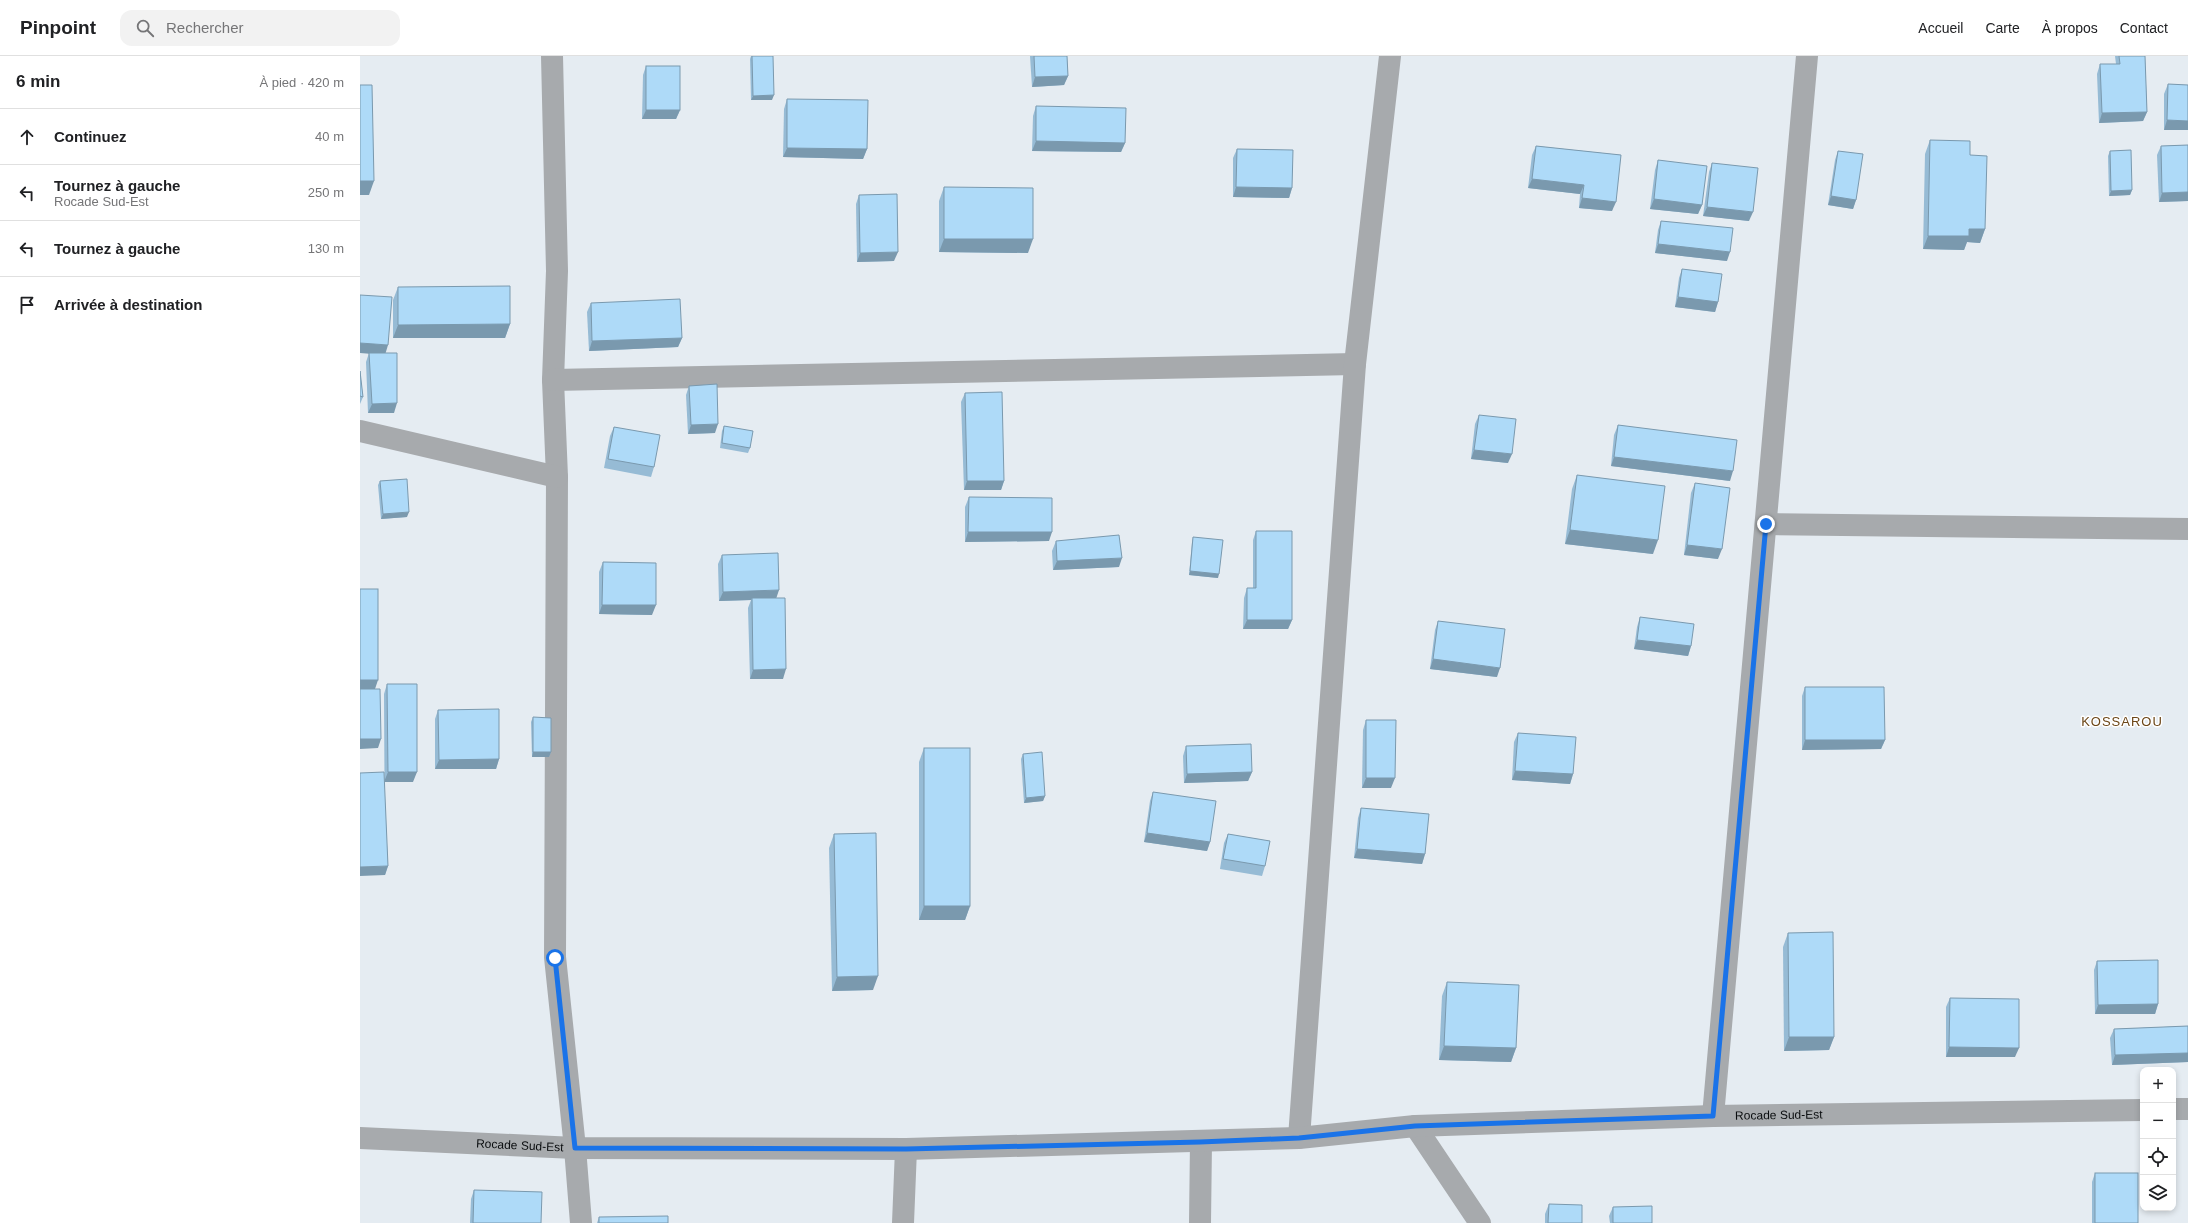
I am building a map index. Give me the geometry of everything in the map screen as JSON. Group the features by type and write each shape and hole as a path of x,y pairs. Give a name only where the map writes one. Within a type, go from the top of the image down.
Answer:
{"street":[{"path":"552,56 557,271 553,380 557,477 555,958 575,1148 581,1223"},
{"path":"1299,1138 1354,364 1390,56"},
{"path":"1713,1116 1807,56"},
{"path":"553,380 1354,364"},
{"path":"360,431 557,477"},
{"path":"1766,524 2188,528"},
{"path":"2176,1109 2188,1109"},
{"name":"Rocade Sud-Est","path":"360,1138 575,1148 906,1149 1200,1142 1299,1138 1415,1126 1713,1116 2140,1110"},
{"path":"1415,1126 1480,1223"},
{"path":"1200,1142 1200,1223"},
{"path":"903,1223 906,1149"}],"building":[{"path":"752,56 773,56 774,95 753,96"},
{"path":"1034,56 1067,56 1068,76 1035,77"},
{"path":"2119,56 2145,56 2147,112 2102,113 2100,64 2120,64"},
{"path":"646,66 680,66 680,110 646,110"},
{"path":"2168,84 2188,85 2188,121 2167,120"},
{"path":"360,85 372,85 374,181 360,181"},
{"path":"787,99 868,100 867,149 787,148"},
{"path":"1036,106 1126,108 1125,143 1036,141"},
{"path":"1930,140 1970,141 1970,155 1987,156 1985,229 1969,229 1969,236 1928,236"},
{"path":"2188,145 2188,192 2162,193 2161,146"},
{"path":"1536,146 1621,155 1616,202 1582,198 1584,185 1532,179"},
{"path":"1237,149 1293,150 1292,188 1236,187"},
{"path":"2131,150 2132,190 2111,191 2110,151"},
{"path":"1838,151 1863,154 1856,200 1831,196"},
{"path":"1658,160 1707,166 1702,205 1654,199"},
{"path":"1712,163 1758,168 1753,212 1707,207"},
{"path":"944,187 1033,188 1033,239 944,239"},
{"path":"897,194 898,252 860,253 859,195"},
{"path":"1661,221 1733,228 1730,252 1658,244"},
{"path":"1682,269 1722,274 1718,302 1678,297"},
{"path":"510,286 510,324 398,325 398,287"},
{"path":"360,295 392,297 388,345 360,343"},
{"path":"680,299 682,338 592,341 591,303"},
{"path":"369,353 397,353 397,403 372,404"},
{"path":"360,371 363,397 360,396"},
{"path":"717,384 718,424 691,425 689,386"},
{"path":"1002,392 1004,481 967,481 965,393"},
{"path":"1479,415 1516,419 1512,454 1474,450"},
{"path":"1618,425 1737,440 1733,471 1614,457"},
{"path":"724,426 753,431 750,448 722,443"},
{"path":"614,427 660,435 654,467 608,459"},
{"path":"1577,475 1665,486 1658,540 1570,530"},
{"path":"407,479 409,512 383,514 380,481"},
{"path":"1695,483 1730,488 1722,549 1687,545"},
{"path":"969,497 1052,498 1052,532 968,532"},
{"path":"1256,531 1292,531 1292,620 1247,620 1247,588 1256,588"},
{"path":"1119,535 1122,558 1057,561 1056,541"},
{"path":"1193,537 1223,540 1219,574 1190,571"},
{"path":"778,553 779,590 723,592 722,555"},
{"path":"603,562 656,563 656,605 602,605"},
{"path":"360,589 378,589 378,680 360,680"},
{"path":"752,598 785,598 786,669 753,670"},
{"path":"1640,617 1694,624 1691,646 1637,640"},
{"path":"1438,621 1505,629 1500,668 1433,659"},
{"path":"387,684 417,684 417,772 388,772"},
{"path":"1805,687 1884,687 1885,740 1805,740"},
{"path":"360,689 380,689 381,739 360,739"},
{"path":"499,709 499,759 439,760 438,710"},
{"path":"533,717 551,718 551,752 533,752"},
{"path":"1366,720 1396,720 1395,778 1366,778"},
{"path":"1518,733 1576,737 1573,774 1515,771"},
{"path":"1251,744 1252,772 1187,774 1186,746"},
{"path":"924,748 970,748 970,906 924,906"},
{"path":"1042,752 1045,796 1026,798 1023,754"},
{"path":"384,772 388,866 360,867 360,773"},
{"path":"1153,792 1216,801 1210,842 1147,833"},
{"path":"1361,808 1429,814 1425,854 1357,849"},
{"path":"876,833 878,976 837,977 834,834"},
{"path":"1228,834 1270,841 1265,866 1223,859"},
{"path":"1833,932 1834,1037 1789,1037 1788,933"},
{"path":"2158,960 2158,1004 2098,1005 2097,961"},
{"path":"1447,982 1519,985 1516,1048 1444,1046"},
{"path":"1950,998 2019,999 2019,1048 1949,1047"},
{"path":"2188,1026 2188,1053 2115,1055 2114,1029"},
{"path":"2095,1173 2138,1173 2138,1223 2095,1223"},
{"path":"474,1190 542,1192 541,1223 473,1223"},
{"path":"1549,1204 1582,1205 1582,1223 1548,1223"},
{"path":"1652,1206 1652,1223 1613,1223 1613,1207"},
{"path":"668,1216 668,1223 599,1223 599,1217"}],"district":[{"name":"KOSSAROU","path":"2122,721"}],"route":[{"path":"555,958 575,1148 906,1149 1200,1142 1299,1138 1415,1126 1713,1116 1766,524"}]}
